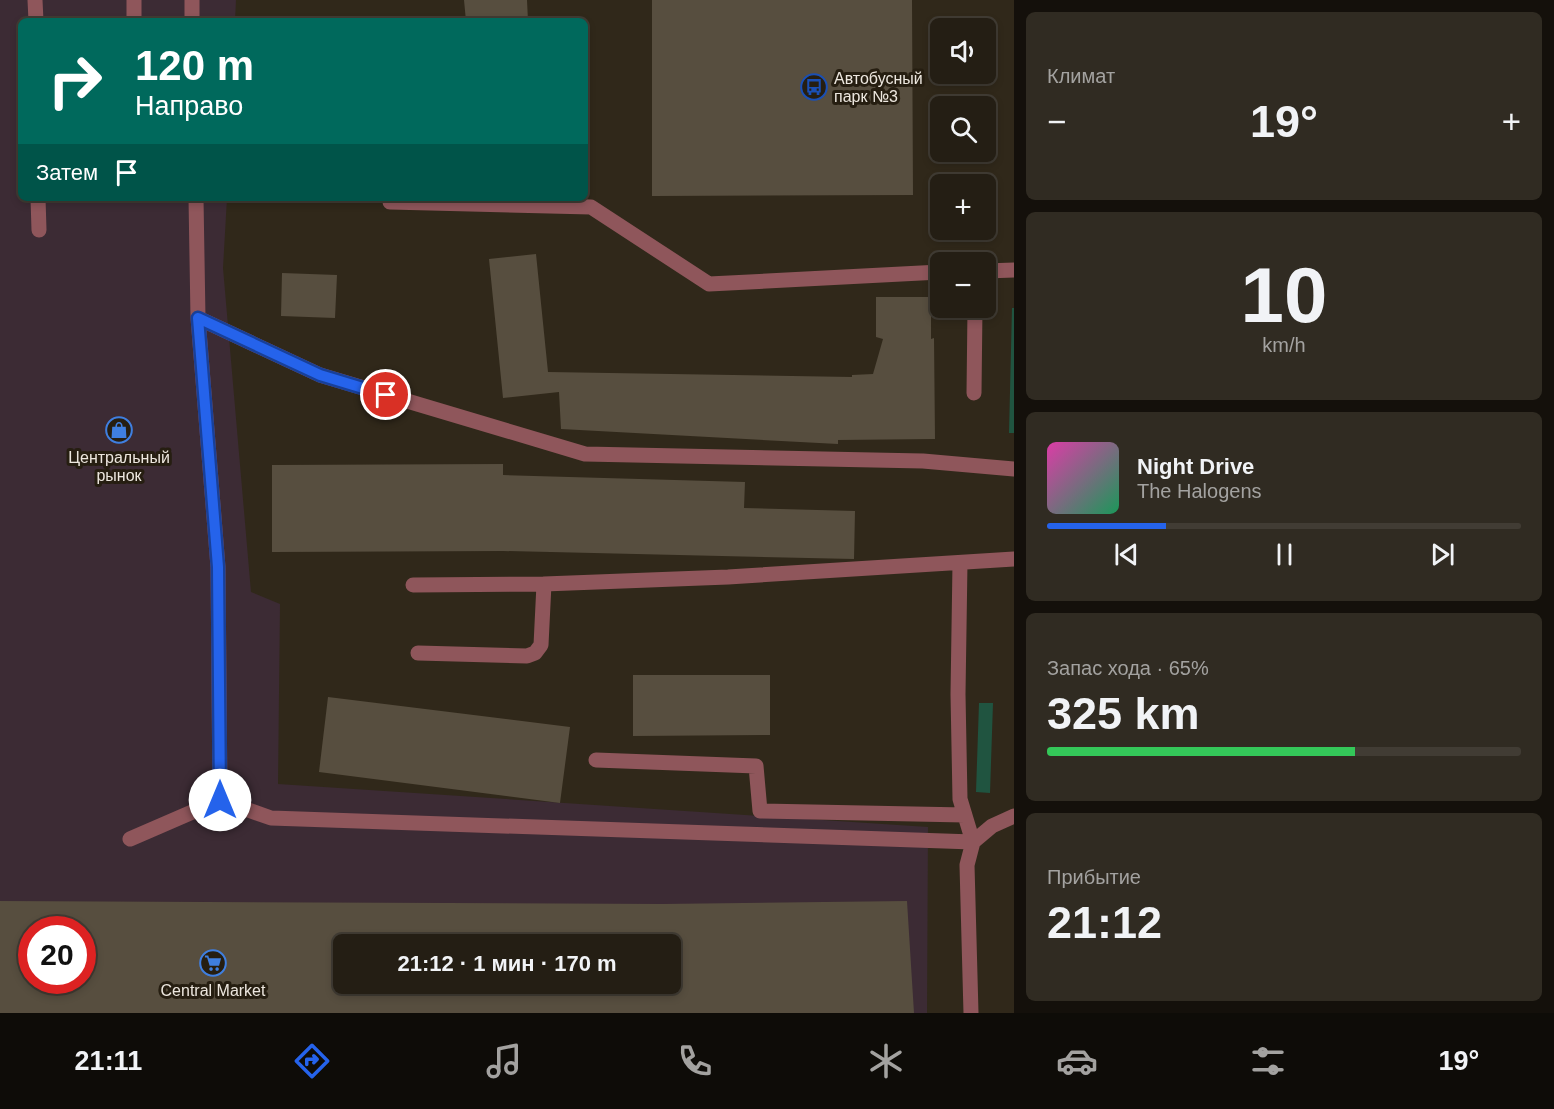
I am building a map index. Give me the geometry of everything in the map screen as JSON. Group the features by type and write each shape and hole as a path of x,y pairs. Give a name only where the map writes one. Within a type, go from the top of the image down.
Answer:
{"lane":[{"path":"35,0 36,18"},
{"path":"134,0 134,18"},
{"path":"192,0 192,18"},
{"path":"38,201 39,230"},
{"path":"196,201 198,318 218,567 220,800"},
{"path":"390,202 591,207 709,284 930,273"},
{"path":"996,271 1014,270"},
{"path":"198,318 320,375 585,454 923,461 1014,469"},
{"path":"974,393 975,318"},
{"path":"413,585 544,584 728,578 1014,559"},
{"path":"960,563 958,706 960,799 973,842 967,865 971,1013"},
{"path":"418,653 526,656 535,653 542,645 544,584"},
{"path":"596,760 756,766 760,811 965,815"},
{"path":"130,839 220,800 271,818 973,842 992,826 1014,816"}],"shaded area":[{"name":"Центральный рынок","path":"0,0 236,0 235,18 18,18 18,201 227,201 223,268 251,592 280,604 278,784 928,827 927,1013 0,1013"}],"green space":[{"path":"1012,308 1014,308 1014,433 1009,433"},
{"path":"979,703 993,703 990,793 976,792"}],"building":[{"path":"464,0 527,0 528,18 466,18"},
{"path":"652,0 912,0 913,195 652,196"},
{"path":"536,254 548,372 852,377 852,375 873,374 883,339 876,337 876,297 930,297 931,339 934,338 935,439 838,440 838,444 561,429 559,392 503,398 489,259"},
{"path":"282,273 337,275 335,318 281,316"},
{"path":"503,464 503,475 745,482 744,508 855,511 854,559 503,551 272,552 272,465"},
{"path":"633,675 770,675 770,735 633,736"},
{"path":"328,697 570,727 560,803 319,772"},
{"name":"Central Market","path":"0,901 662,904 907,901 914,1013 0,1013"}],"place":[{"name":"Автобусный парк №3","path":"814,87"},
{"name":"Центральный рынок","path":"119,430"},
{"name":"Central Market","path":"213,963"}],"route":[{"path":"220,800 218,567 198,318 320,375 386,395"}]}
